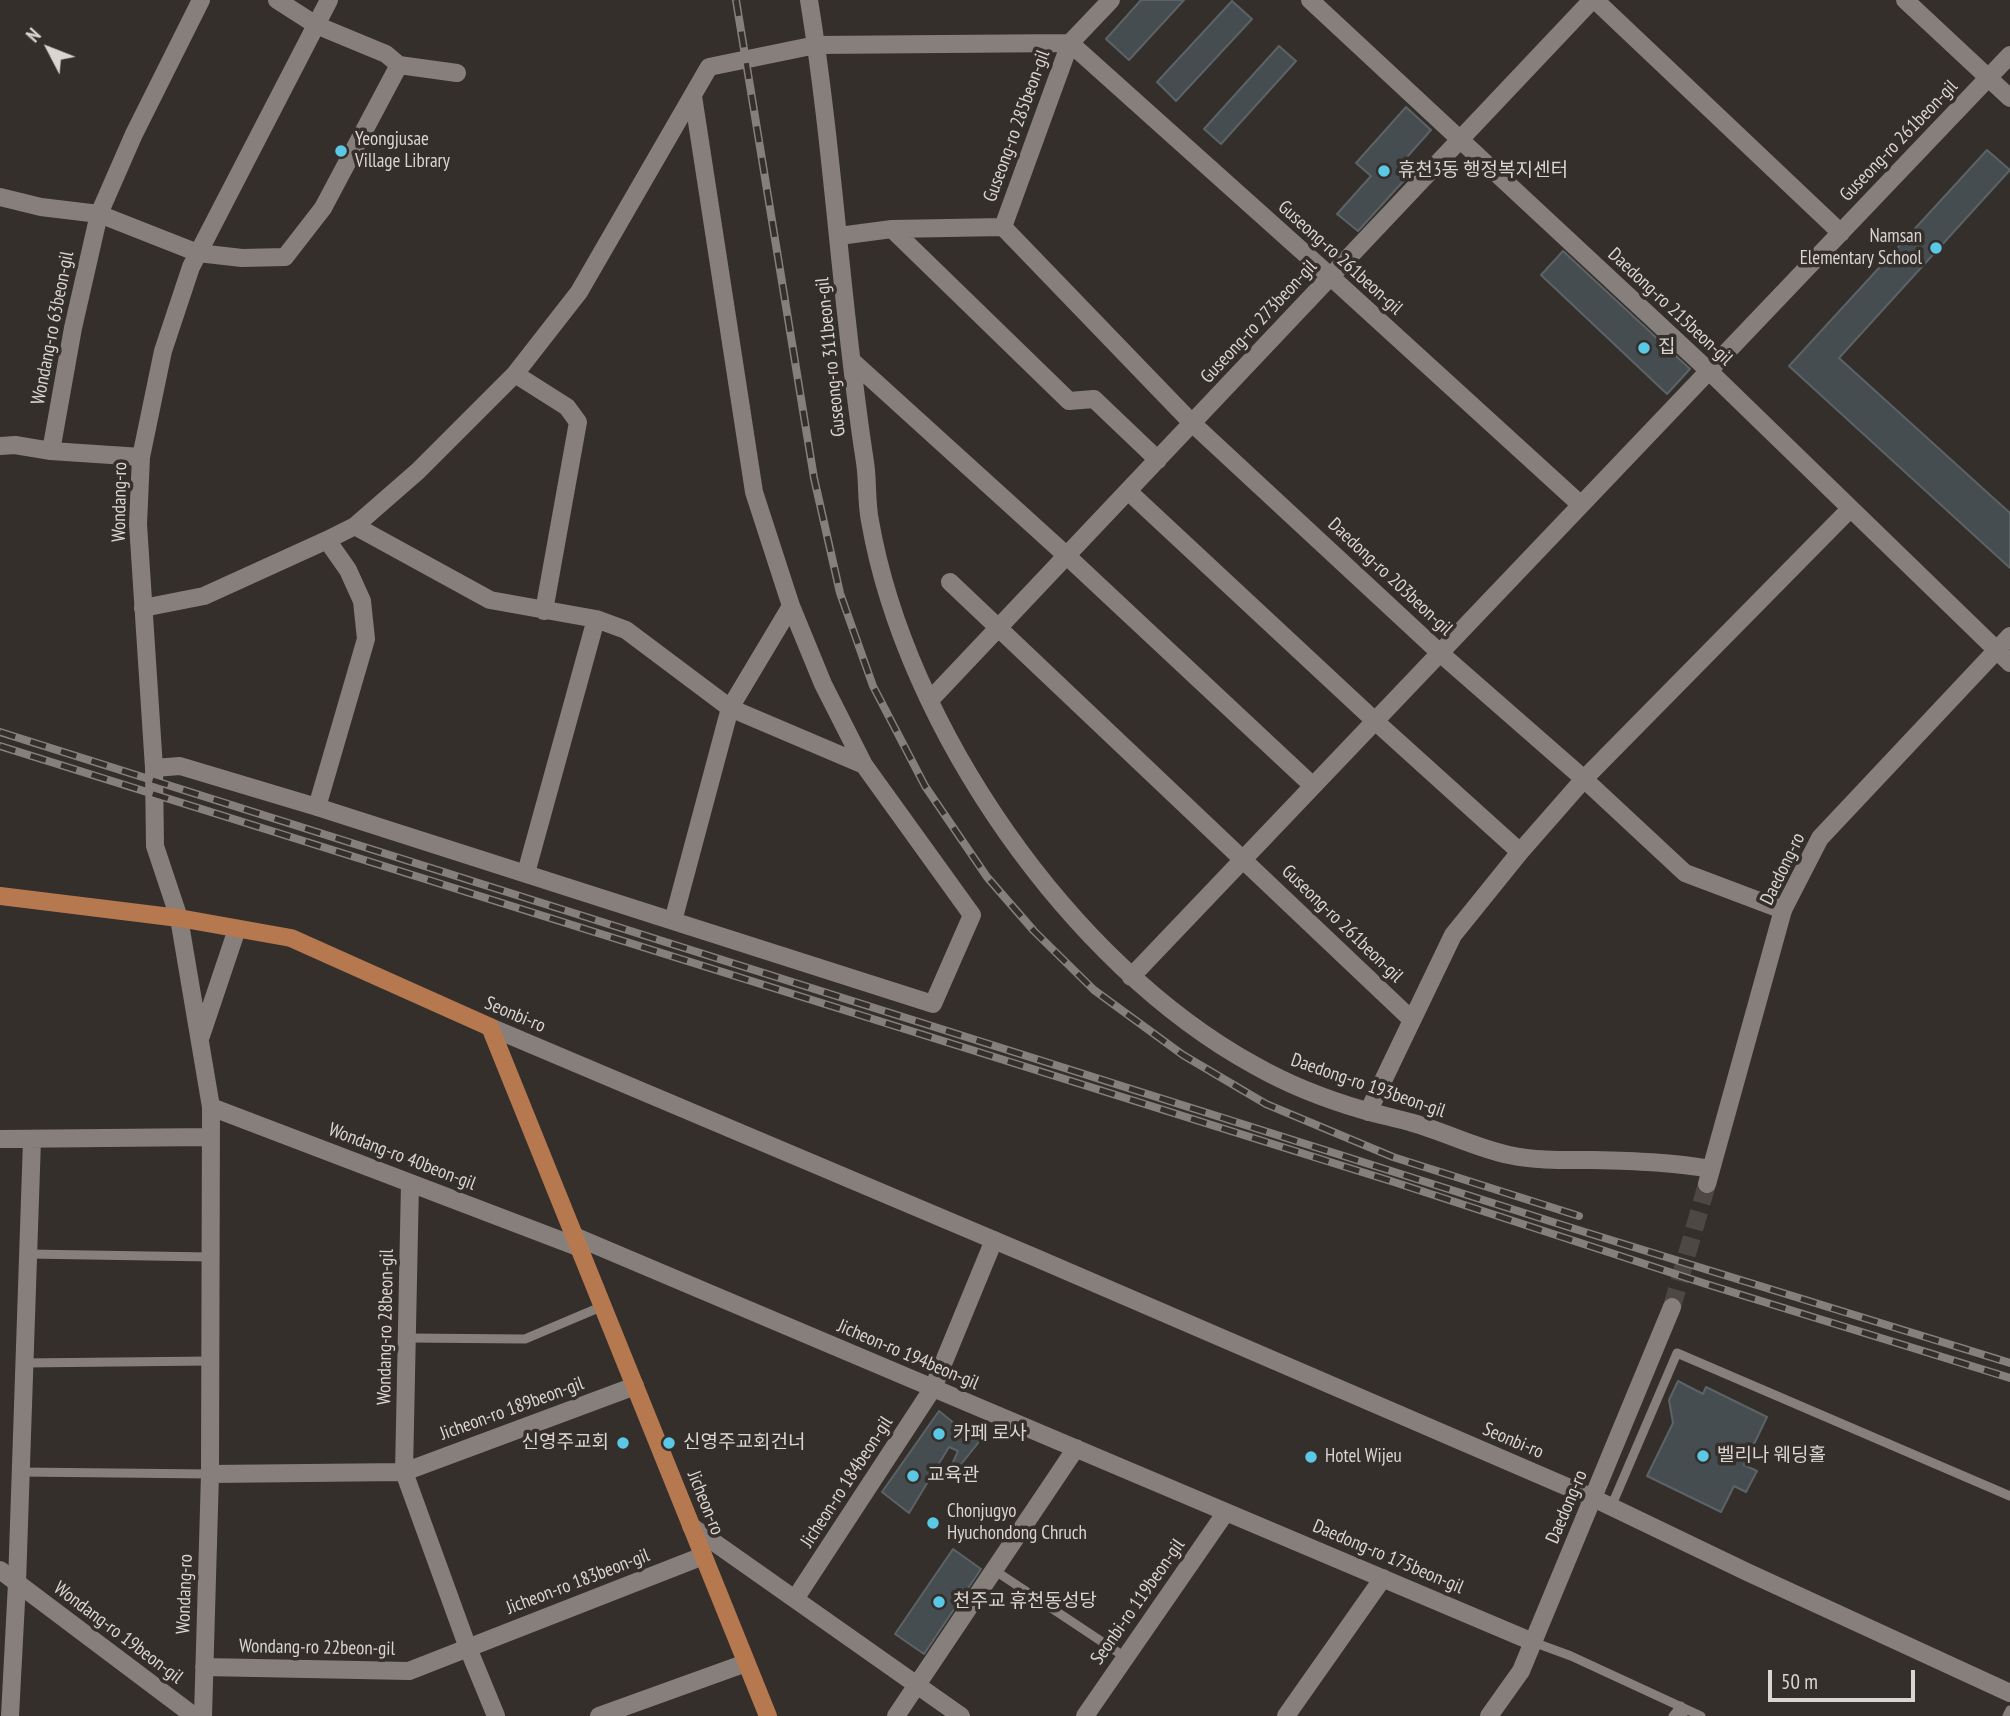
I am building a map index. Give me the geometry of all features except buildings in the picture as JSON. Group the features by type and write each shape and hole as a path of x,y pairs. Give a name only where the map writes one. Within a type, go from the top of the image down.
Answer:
{"main road":[{"name":"Seonbi-ro","path":"0,896 178,918 291,938 490,1027"},
{"name":"Jicheon-ro","path":"490,1027 768,1716"}],"street":[{"name":"Wondang-ro 63beon-gil","path":"51,451 73,328 99,214 134,134 201,0"},
{"path":"277,0 316,25 386,54 399,65 457,73"},
{"name":"Wondang-ro","path":"203,1716 210,1474 211,1107 178,918 155,846 154,768 138,524 141,457 163,351 191,267 329,0"},
{"name":"Guseong-ro 311beon-gil","path":"809,0 866,468 869,518 889,598 930,700"},
{"name":"Guseong-ro 285beon-gil","path":"839,236 892,229 1003,227 1070,43 1111,0"},
{"name":"Daedong-ro 215beon-gil","path":"1310,0 1709,371 2010,663"},
{"name":"Guseong-ro 261beon-gil","path":"1594,0 1841,233"},
{"name":"Guseong-ro 273beon-gil","path":"930,700 1594,0"},
{"path":"1905,0 2010,98"},
{"name":"Guseong-ro 285beon-gil","path":"694,96 709,67 816,45 1070,43"},
{"name":"Guseong-ro 261beon-gil","path":"1070,43 1331,276 1581,505"},
{"name":"Guseong-ro 261beon-gil","path":"1131,977 2010,55"},
{"path":"0,197 41,207 99,214 198,253 242,258 285,257 323,208 399,65"},
{"path":"143,608 204,596 327,540 355,526 418,471 515,374 579,292 694,96"},
{"path":"154,768 180,766 317,807 933,1004 972,915 864,765 823,684 791,606 754,492 694,96"},
{"name":"Daedong-ro 203beon-gil","path":"1003,227 1192,423 1440,653 1584,779 1685,873 1783,909"},
{"path":"892,229 1069,401 1094,399 1158,460"},
{"path":"852,361 1067,556 1313,786"},
{"path":"515,374 567,407 578,422 544,611"},
{"path":"0,446 15,445 51,451 141,457"},
{"path":"1128,491 1520,852"},
{"path":"1368,1112 1453,934 1584,779 1850,509"},
{"path":"355,526 490,600 596,619 626,630 730,708 864,765"},
{"path":"317,807 366,639 362,601 348,570 327,540"},
{"name":"Guseong-ro 261beon-gil","path":"950,582 1412,1020"},
{"path":"673,921 730,708 791,606"},
{"path":"526,873 596,619"},
{"name":"Daedong-ro","path":"1709,1177 1783,909 1820,838 2010,636"},
{"name":"Daedong-ro 193beon-gil","path":"930,700 988,805 1063,905 1131,977 1162,1003 1251,1064 1289,1084 1368,1112 1413,1123 1510,1155 1565,1160 1680,1163 1709,1177"},
{"name":"Wondang-ro","path":"200,1040 237,929"},
{"name":"Seonbi-ro","path":"490,1027 1593,1498 1747,1573 2010,1693"},
{"name":"Wondang-ro 40beon-gil","path":"211,1107 410,1183 576,1241"},
{"path":"0,1139 211,1137"},
{"path":"10,1716 32,1140"},
{"name":"Wondang-ro 28beon-gil","path":"410,1183 404,1472 468,1648 496,1716"},
{"path":"933,1388 994,1240"},
{"name":"Jicheon-ro 194beon-gil","path":"576,1241 1226,1512"},
{"name":"Daedong-ro","path":"1489,1716 1521,1671 1672,1307"},
{"name":"Jicheon-ro 189beon-gil","path":"404,1472 635,1386"},
{"name":"Jicheon-ro 184beon-gil","path":"795,1599 933,1388"},
{"path":"896,1716 1076,1448"},
{"path":"210,1474 404,1472"},
{"name":"Daedong-ro 175beon-gil","path":"1226,1512 1533,1642"},
{"name":"Seonbi-ro 119beon-gil","path":"1085,1716 1226,1512"},
{"path":"691,1526 961,1716"},
{"name":"Jicheon-ro 183beon-gil","path":"468,1648 704,1556"},
{"name":"Wondang-ro 19beon-gil","path":"0,1570 194,1716"},
{"path":"1286,1716 1383,1578"},
{"name":"Wondang-ro 22beon-gil","path":"204,1667 409,1671 468,1648"},
{"path":"598,1716 747,1663"}],"lane":[{"path":"28,1254 211,1257"},
{"path":"407,1338 525,1339 603,1306"},
{"path":"1611,1507 1677,1353 2010,1496"},
{"path":"24,1363 210,1362"},
{"path":"20,1472 210,1474"},
{"path":"994,1570 1125,1657"},
{"path":"1533,1642 1571,1656 1682,1711 1701,1716"},
{"path":"2007,1716 2010,1710"},
{"path":"1673,1716 1682,1711"}],"tunnel":[{"path":"1672,1307 1707,1184"}],"railway":[{"path":"736,0 814,478 840,593 873,686 925,786 987,877 1034,931 1094,990 1183,1055 1266,1104 1393,1157 1579,1216"},
{"path":"0,732 1575,1229 2010,1363"},
{"path":"0,746 1394,1182 1706,1284 2010,1378"}],"place":[{"name":"Yeongjusae Village Library","path":"341,151"},
{"name":"휴천3동 행정복지센터","path":"1384,171"},
{"name":"Namsan Elementary School","path":"1936,248"},
{"name":"집","path":"1644,348"},
{"name":"카페 로사","path":"939,1434"},
{"name":"신영주교회","path":"623,1443"},
{"name":"신영주교회건너","path":"669,1443"},
{"name":"벨리나 웨딩홀","path":"1703,1456"},
{"name":"Hotel Wijeu","path":"1311,1457"},
{"name":"교육관","path":"913,1476"},
{"name":"Chonjugyo Hyuchondong Chruch","path":"933,1523"},
{"name":"천주교 휴천동성당","path":"939,1602"}]}
